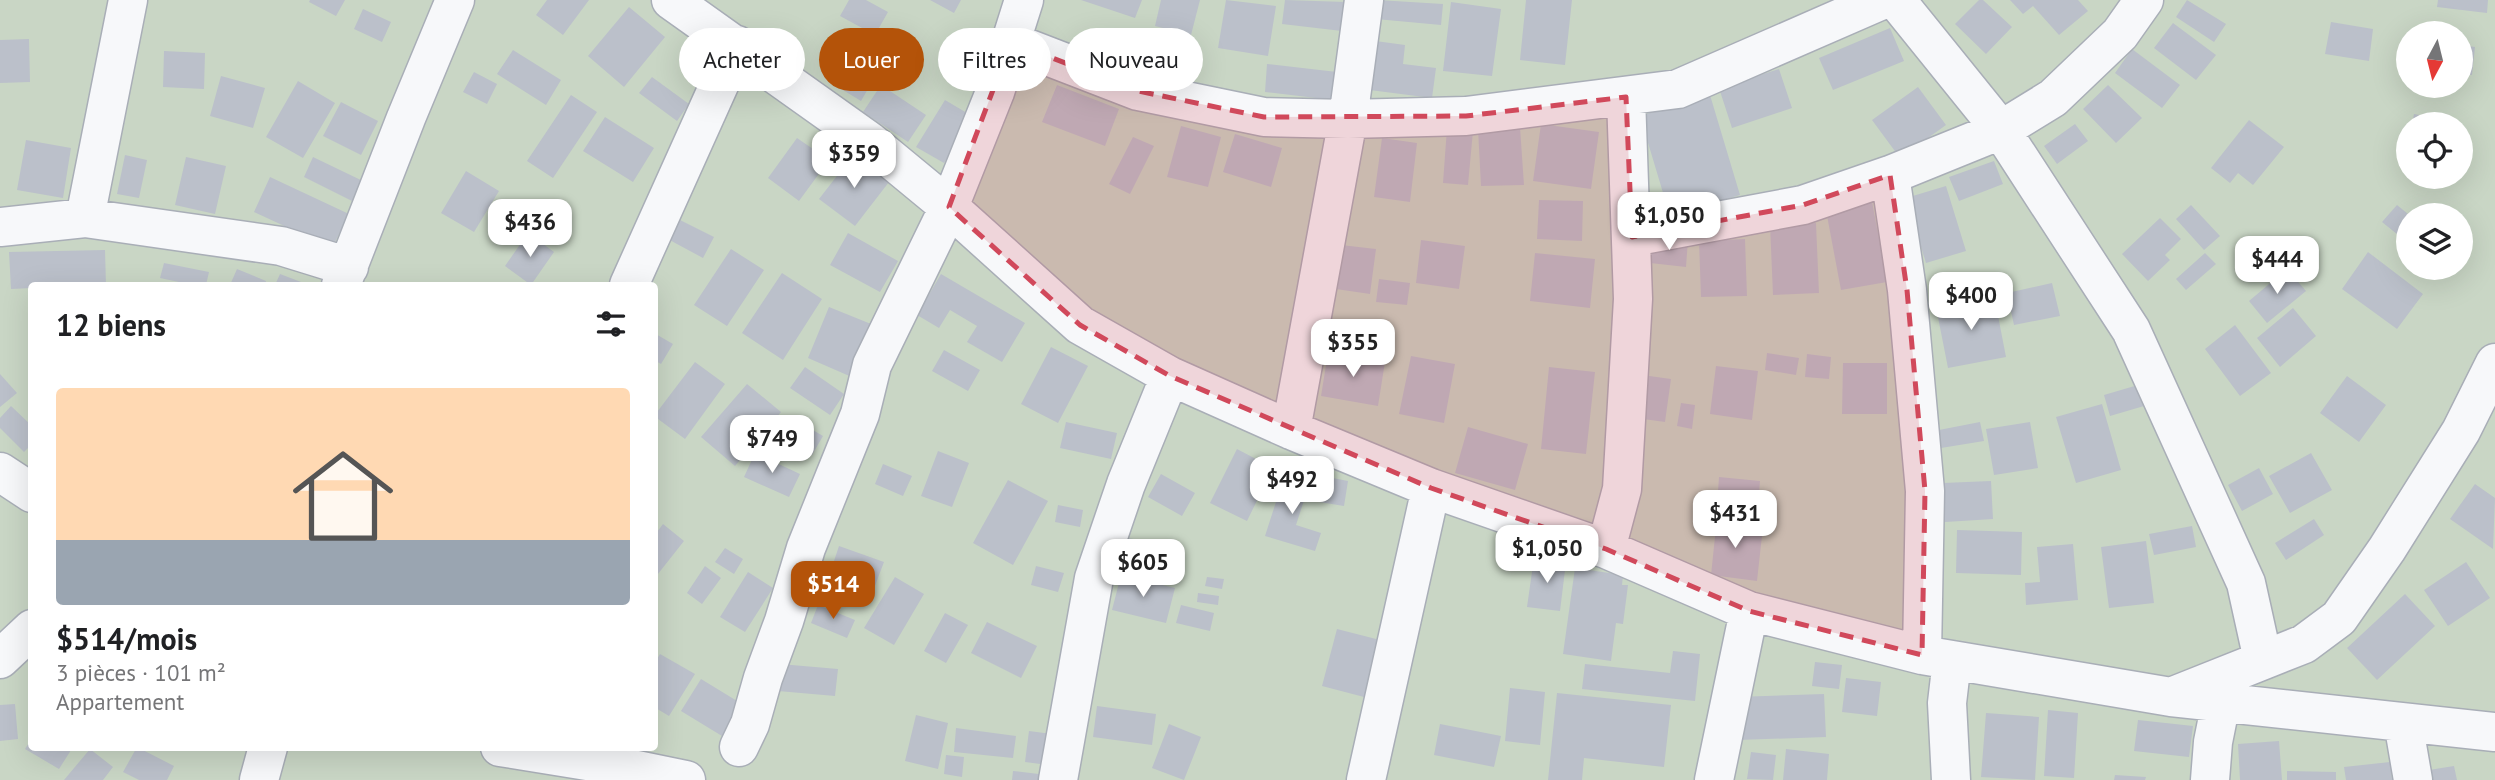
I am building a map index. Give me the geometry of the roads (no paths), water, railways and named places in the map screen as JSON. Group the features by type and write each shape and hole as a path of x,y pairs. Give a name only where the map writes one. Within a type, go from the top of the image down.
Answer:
{"street":[{"path":"85,218 128,0"},
{"path":"0,228 85,218 281,246 345,276 405,118 455,0"},
{"path":"671,0 712,28"},
{"path":"1015,28 1024,0"},
{"path":"1291,430 1348,119 1364,0"},
{"path":"1051,57 1138,90 1264,117 1348,119 1466,116 1678,89 1882,0"},
{"path":"1896,0 2001,130 2131,330 2246,583 2263,660"},
{"path":"1632,237 1803,205 1890,175 2001,130 2053,98 2120,34 2144,0"},
{"path":"630,282 716,91"},
{"path":"800,91 869,141 949,207 1080,326 1170,376 1431,488 1606,549 1749,611 1937,658 2171,697 2495,732"},
{"path":"739,747 750,724 806,548 860,414 872,365 949,207 995,91"},
{"path":"1606,549 1622,489 1633,299 1626,97"},
{"path":"1890,175 1907,290 1937,658 1947,703 1951,780"},
{"path":"2171,697 2304,644 2339,618 2461,431 2495,363"},
{"path":"1058,780 1094,578 1126,484 1170,376"},
{"path":"0,472 28,490"},
{"path":"1366,780 1431,488"},
{"path":"1714,780 1749,611"},
{"path":"0,659 28,633"},
{"path":"2210,780 2221,702"},
{"path":"2403,722 2413,780"},
{"path":"259,780 267,751"},
{"path":"518,751 624,775 686,780"}]}
